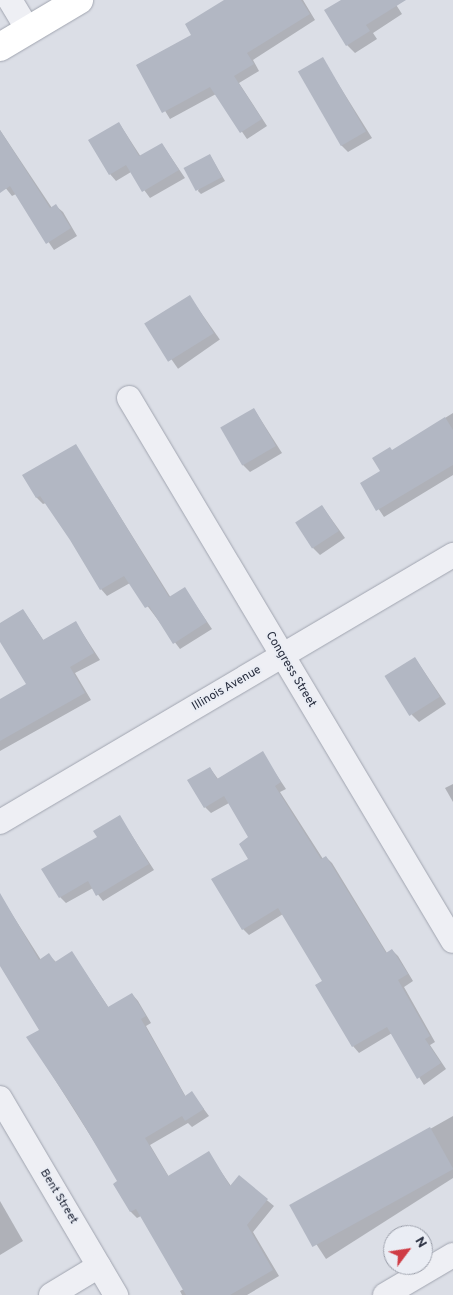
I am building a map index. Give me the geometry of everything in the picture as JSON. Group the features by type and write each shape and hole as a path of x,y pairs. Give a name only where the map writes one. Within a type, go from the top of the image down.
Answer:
{"main road":[{"path":"0,47 79,0"}],"street":[{"path":"10,0 28,30"},
{"name":"Congress Street","path":"128,398 453,941"},
{"name":"Illinois Avenue","path":"0,822 453,555"},
{"name":"Bent Street","path":"0,1098 116,1295"},
{"path":"385,1295 453,1255"},
{"path":"50,1295 99,1266"}],"building":[{"path":"224,0 301,0 310,14 247,53 254,64 234,76 262,119 240,133 210,87 162,113 136,65 191,35 185,24"},
{"path":"341,0 406,0 366,25 370,31 346,46 324,10"},
{"path":"323,57 366,131 341,146 298,72"},
{"path":"119,122 139,156 162,143 179,170 142,192 126,165 109,175 88,140"},
{"path":"0,130 50,208 56,204 71,228 46,244 10,186 0,193"},
{"path":"210,154 222,177 196,191 184,168"},
{"path":"190,295 214,333 168,362 144,324"},
{"path":"254,408 276,446 242,466 220,428"},
{"path":"445,417 453,430 453,465 376,511 360,483 380,471 372,458 390,447 392,450"},
{"path":"76,444 169,597 185,587 207,622 173,644 149,606 145,608 124,576 100,590 70,540 40,496 36,498 22,475"},
{"path":"322,505 339,531 312,548 295,522"},
{"path":"23,609 43,640 76,621 94,653 70,667 85,693 0,741 0,699 26,684 0,642 0,623"},
{"path":"415,657 440,697 409,716 384,676"},
{"path":"263,751 281,782 275,786 321,859 326,856 386,953 392,949 408,974 398,980 430,1036 425,1039 441,1063 417,1079 387,1027 352,1047 315,985 322,981 278,908 242,930 211,879 248,859 239,844 248,837 224,796 204,808 187,780 210,767 217,779"},
{"path":"120,815 149,864 96,896 88,881 59,898 41,869 97,837 93,831"},
{"path":"0,893 39,960 49,953 55,962 72,951 108,1007 132,993 146,1016 141,1019 185,1096 192,1091 204,1109 185,1121 182,1116 145,1138 168,1176 209,1151 230,1186 239,1175 268,1199 247,1225 273,1270 230,1295 186,1295 136,1209 130,1212 113,1184 117,1181 75,1110 26,1037 39,1030 0,966"},
{"path":"430,1127 453,1169 312,1247 289,1205"}]}
